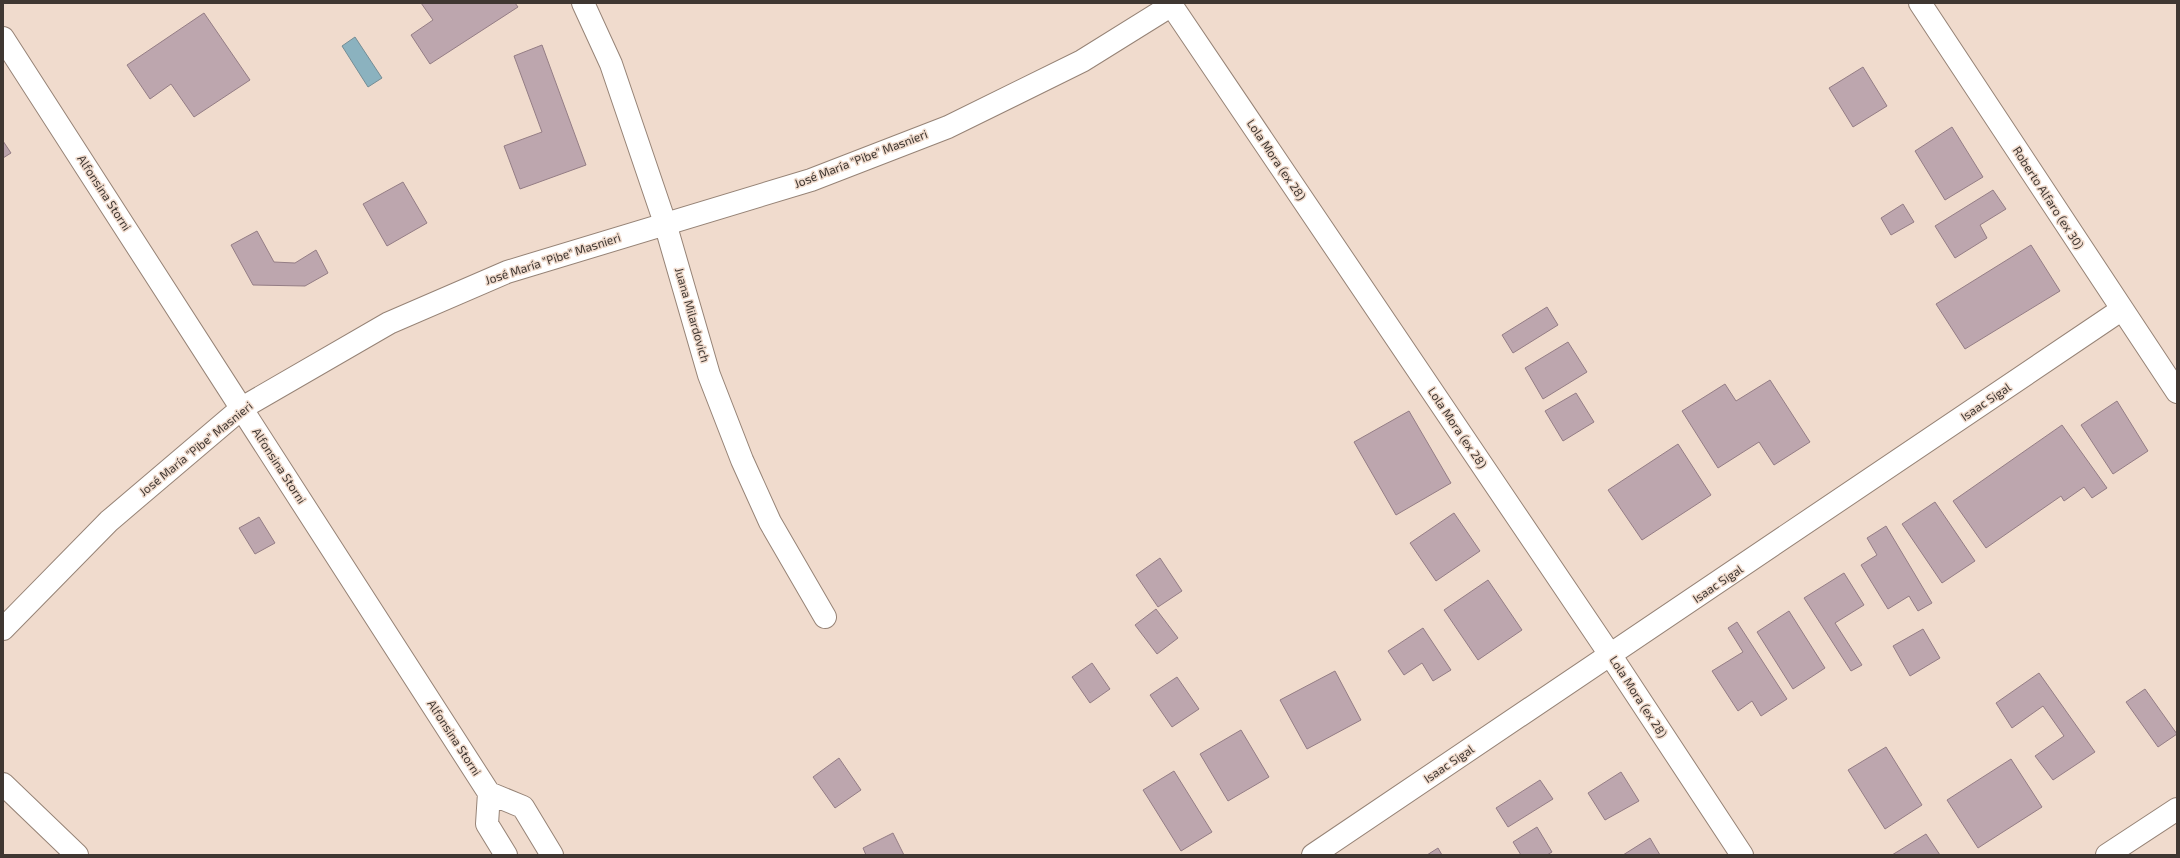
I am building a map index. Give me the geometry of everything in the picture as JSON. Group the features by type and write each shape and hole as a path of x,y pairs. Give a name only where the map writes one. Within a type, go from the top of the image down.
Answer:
{"street":[{"name":"Juana Milardovich","path":"583,3 611,64 665,223 709,375 742,460 770,522 825,617"},
{"name":"Roberto Alfaro (ex 30)","path":"1920,3 2121,310 2177,392"},
{"name":"José María \"Pibe\" Masnieri","path":"3,629 109,521 242,408 389,322 507,272 811,180 948,127 1082,61 1171,4"},
{"name":"Lola Mora (ex 28)","path":"1171,4 1611,656 1742,855"},
{"name":"Alfonsina Storni","path":"3,38 490,793"},
{"name":"Isaac Sigal","path":"1313,855 1611,656 2121,310"},
{"path":"3,784 77,855"},
{"path":"506,855 487,824 490,793 523,807 552,855"},
{"path":"2107,855 2177,809"}],"water":[{"path":"355,37 382,78 368,87 342,46"}],"building":[{"path":"421,3 515,3 518,7 430,64 411,35 433,20"},
{"path":"204,13 250,80 194,117 171,84 150,99 127,65"},
{"path":"542,45 586,165 520,189 504,146 542,132 514,56"},
{"path":"1863,67 1887,106 1853,127 1829,88"},
{"path":"1952,127 1983,177 1945,200 1915,151"},
{"path":"3,141 11,153 3,158"},
{"path":"403,182 427,223 387,246 363,204"},
{"path":"1993,190 2006,209 1980,225 1987,238 1955,258 1935,226"},
{"path":"1903,204 1914,222 1891,235 1881,218"},
{"path":"257,231 274,262 295,263 316,250 328,273 305,286 253,285 231,245"},
{"path":"2031,245 2060,291 1965,349 1936,304"},
{"path":"1547,307 1558,325 1513,353 1502,335"},
{"path":"1568,342 1587,372 1543,399 1525,368"},
{"path":"1770,380 1810,442 1774,465 1759,442 1718,468 1682,411 1725,384 1736,401"},
{"path":"1576,393 1594,422 1563,441 1545,411"},
{"path":"2117,401 2148,451 2113,474 2081,425"},
{"path":"1409,411 1451,483 1396,515 1354,442"},
{"path":"2062,425 2107,488 2092,498 2084,487 2064,501 2061,496 1986,548 1953,501"},
{"path":"1678,444 1711,495 1642,540 1608,490"},
{"path":"1935,502 1975,561 1942,583 1902,524"},
{"path":"1454,513 1480,551 1436,581 1410,543"},
{"path":"259,517 275,543 255,554 239,528"},
{"path":"1886,526 1932,603 1918,611 1909,596 1888,609 1861,565 1877,555 1867,538"},
{"path":"1160,558 1182,591 1158,607 1136,575"},
{"path":"1844,573 1864,605 1835,623 1862,665 1851,671 1804,598"},
{"path":"1488,580 1522,630 1478,660 1444,610"},
{"path":"1156,609 1178,638 1157,654 1135,625"},
{"path":"1789,611 1825,668 1793,689 1757,632"},
{"path":"1737,622 1787,699 1761,716 1752,701 1738,711 1712,671 1743,652 1728,628"},
{"path":"1423,628 1451,670 1433,681 1422,663 1404,675 1388,651"},
{"path":"1923,629 1940,658 1910,676 1893,646"},
{"path":"1092,663 1110,689 1090,703 1072,677"},
{"path":"1335,671 1361,720 1307,749 1280,700"},
{"path":"2039,673 2095,752 2053,780 2035,756 2064,736 2043,706 2012,728 1996,703"},
{"path":"1177,677 1199,709 1172,727 1150,695"},
{"path":"2145,689 2177,734 2158,747 2126,702"},
{"path":"1241,730 1269,777 1228,801 1200,754"},
{"path":"1886,747 1922,805 1885,829 1848,770"},
{"path":"839,758 861,790 835,808 813,777"},
{"path":"2011,759 2042,807 1978,848 1947,800"},
{"path":"1174,771 1212,832 1181,851 1143,790"},
{"path":"1621,772 1639,801 1605,820 1588,793"},
{"path":"1540,780 1553,799 1508,827 1496,808"},
{"path":"1537,827 1552,852 1547,855 1521,855 1513,842"},
{"path":"893,833 904,855 866,855 863,848"},
{"path":"1926,834 1940,855 1892,855"},
{"path":"1650,838 1660,855 1623,855"},
{"path":"1438,848 1442,855 1427,855"}]}
